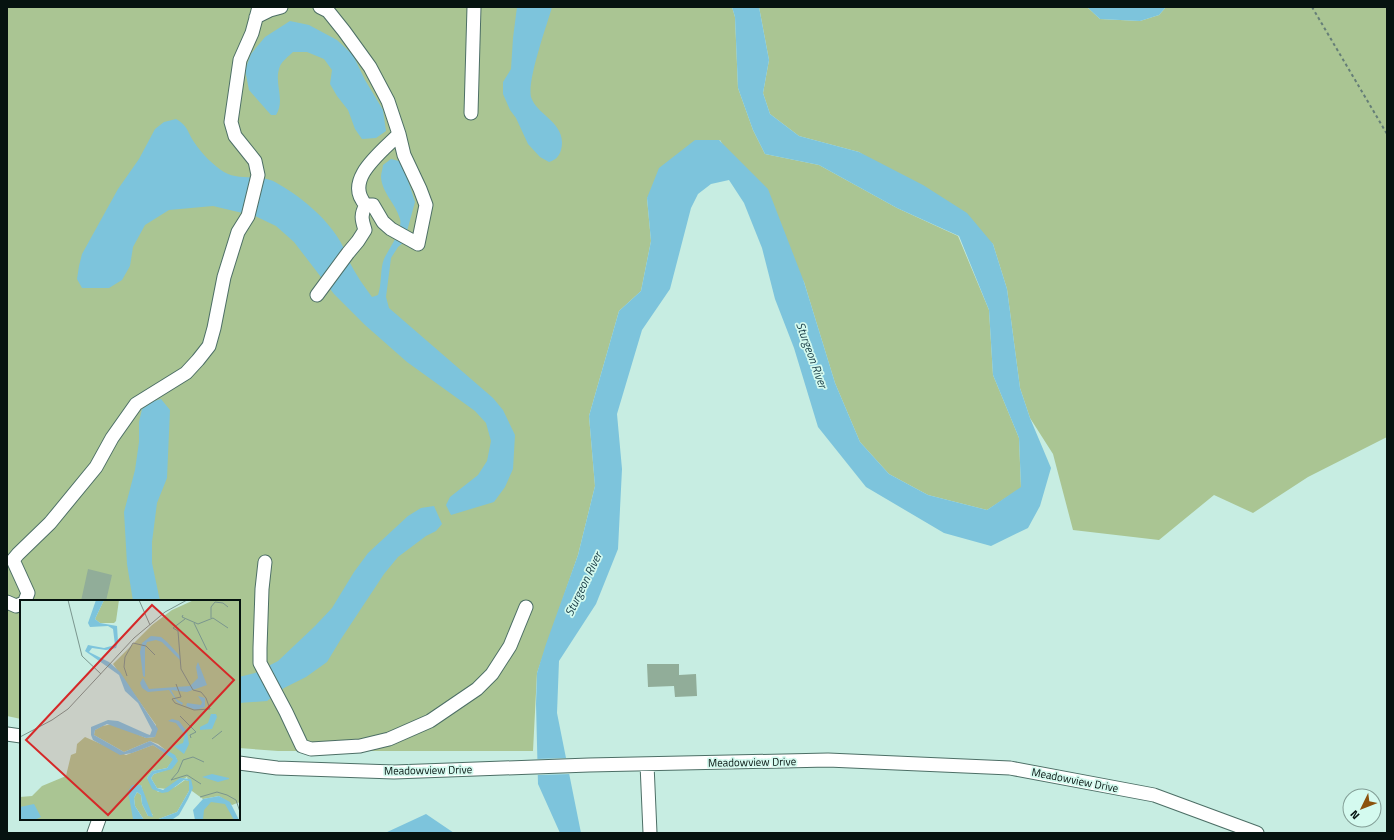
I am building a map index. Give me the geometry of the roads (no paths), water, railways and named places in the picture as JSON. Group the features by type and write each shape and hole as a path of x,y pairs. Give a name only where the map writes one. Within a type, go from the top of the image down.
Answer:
{"street":[{"path":"25,600 28,593 13,560 50,523 96,467 112,438 136,404 186,373 209,346 224,277 238,232 248,216 258,175 255,161 235,136 231,122 240,60 252,33 258,12 281,7"},
{"path":"320,7 328,11 370,67 388,102 399,134 404,155 420,188 426,205 418,244 391,229 383,222 373,204 366,205 362,211 362,220 365,230 320,292"},
{"path":"471,113 474,7"},
{"path":"366,205 361,200 358,189 363,172 375,157 399,134"},
{"path":"380,152 392,152 404,155"},
{"path":"265,562 262,589 260,663 302,746 311,749 360,746 388,739 430,721 477,689 492,674 510,646 526,607"},
{"path":"7,602 16,606 20,604"},
{"path":"7,734 20,736"},
{"name":"Meadowview Drive","path":"240,763 276,768 394,772 589,765 828,760 1010,768 1154,795 1257,833"},
{"path":"647,764 650,833"},
{"path":"94,833 99,820"}],"water":[{"path":"517,7 552,7 535,66 531,89 531,97 534,104 556,126 562,141 559,155 549,162 540,157 528,144 503,94 503,82 511,69"},
{"name":"Sturgeon River","path":"732,7 759,7 769,60 763,93 770,114 799,136 859,152 923,185 967,213 993,244 1007,289 1020,388 1030,418 1051,468 1040,506 1028,528 991,546 944,533 866,487 818,427 794,348 775,299 762,248 744,203 729,180 711,184 698,194 691,208 670,289 642,330 617,414 622,469 618,549 596,604 559,661 557,713 581,833 560,833 538,784 536,704 537,673 578,555 595,486 589,416 619,311 641,291 651,241 647,198 659,168 695,140 719,140 768,189 804,282 835,383 860,442 889,474 928,495 987,510 1021,487 1019,438 993,375 989,310 959,236 897,208 819,165 765,154 753,130 738,88 735,17"},
{"path":"1087,7 1166,7 1159,15 1140,21 1100,19"},
{"path":"290,21 309,25 337,40 353,55 365,80 383,110 386,131 376,138 362,139 355,129 348,110 330,84 332,70 324,59 307,52 293,52 280,66 278,79 280,103 276,115 271,115 249,90 245,70 251,54 265,37"},
{"path":"176,119 185,126 194,142 204,155 224,172 230,175 263,178 275,182 311,207 334,232 355,272 372,297 378,295 384,259 398,234 400,224 398,214 382,183 381,175 383,165 391,159 399,161 407,177 415,202 404,242 398,247 391,258 386,297 389,308 493,398 503,410 515,435 513,469 505,487 494,502 451,515 446,505 450,497 478,475 487,461 491,441 486,423 475,411 407,362 365,325 334,294 294,242 276,226 255,216 213,206 169,210 145,225 133,247 130,266 122,280 109,288 82,288 77,279 82,254 118,189 139,159 155,129 164,122"},
{"path":"161,399 170,410 167,478 157,503 152,542 152,563 160,600 133,600 127,564 124,512 135,470 139,442 139,422 142,409 154,401"},
{"path":"434,506 442,524 436,531 426,536 398,557 384,574 327,662 306,677 284,688 267,701 240,703 240,677 255,673 278,661 332,608 354,572 368,553 408,516 421,508"},
{"path":"426,814 454,833 385,833"}]}
